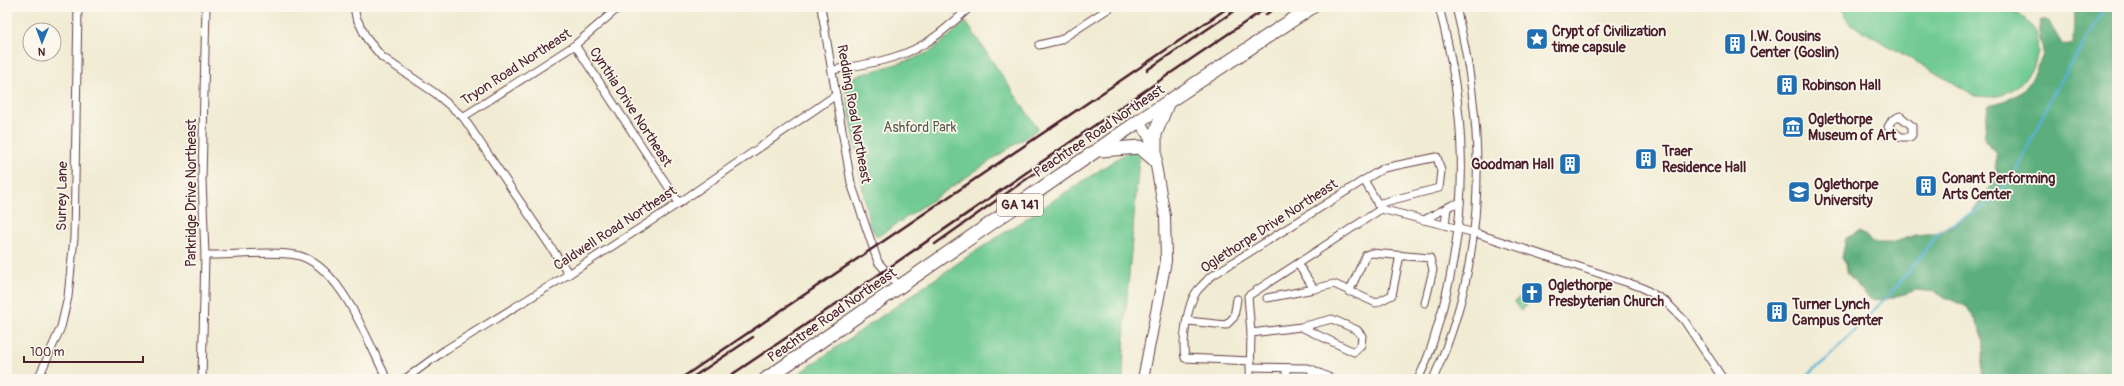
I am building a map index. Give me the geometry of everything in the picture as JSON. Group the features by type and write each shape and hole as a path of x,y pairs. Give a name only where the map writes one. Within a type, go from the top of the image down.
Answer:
{"highway":[{"name":"Peachtree Road Northeast","path":"766,379 1139,121 1167,104 1312,7"},
{"path":"1156,160 1155,134 1167,104"},
{"path":"1099,150 1140,147 1156,160"}],"main road":[{"path":"1139,121 1149,137 1156,160 1165,216 1166,262 1143,379"}],"street":[{"name":"Surrey Lane","path":"38,379 61,327 68,297 74,238 78,7"},
{"name":"Parkridge Drive Northeast","path":"202,379 205,255 202,180 206,7"},
{"path":"354,7 356,17 367,39 382,57 435,93 463,117 569,274"},
{"name":"Tryon Road Northeast","path":"463,117 575,45 619,7"},
{"name":"Redding Road Northeast","path":"821,7 851,183 878,262 900,287"},
{"path":"832,70 888,57 924,44 970,7"},
{"path":"1039,45 1060,40 1111,7"},
{"path":"1418,379 1427,362 1448,291 1460,229 1461,131 1459,104 1448,40 1440,7"},
{"path":"1433,379 1447,347 1460,308 1475,233 1477,155 1474,101 1465,43 1456,7"},
{"name":"Cynthia Drive Northeast","path":"575,45 679,203"},
{"name":"Caldwell Road Northeast","path":"405,379 445,350 569,274 679,203 836,95"},
{"name":"Oglethorpe Drive Northeast","path":"1250,379 1250,364 1251,333 1248,296 1298,264 1379,207 1439,188 1441,171 1437,157 1384,168 1210,277 1196,291 1190,305 1183,347 1185,358 1250,364 1286,368 1308,368 1333,379"},
{"path":"1364,180 1379,207 1475,233 1641,287 1665,301 1687,325 1723,379"},
{"path":"1424,220 1460,203"},
{"path":"1445,226 1447,208"},
{"path":"1349,292 1366,255 1371,253 1430,258 1432,261 1433,270 1425,302"},
{"path":"205,255 276,254 297,256 315,264 328,275 339,289 387,379"},
{"path":"1267,298 1334,284 1376,303 1392,295 1400,255"},
{"path":"1298,264 1314,289"},
{"path":"1188,321 1226,325 1234,317 1237,299"},
{"path":"1251,333 1301,327 1332,319 1357,330 1362,336 1361,345 1354,352 1301,327"},
{"path":"1286,368 1286,379"},
{"path":"1309,379 1314,370"}],"green space":[{"path":"1841,7 2005,7 2025,18 2036,32 2038,51 2034,66 2024,80 2015,88 2002,95 1989,97 1976,96 1849,23"},
{"path":"2079,7 2117,7 2117,379 1982,379 1984,339 1976,321 1967,307 1934,292 1917,290 1884,300 1870,299 1848,275 1846,264 1842,258 1846,238 1859,232 1865,235 1872,243 1891,243 1916,235 1943,232 1969,216 1996,179 1996,154 1984,139 1988,105 2013,97 2025,88 2034,75 2043,54 2039,32 2041,20 2048,20 2062,44 2068,46 2073,45 2074,14"},
{"name":"Ashford Park","path":"966,22 1038,129 877,237 869,224 845,84 846,79 910,60 930,52"},
{"path":"1135,147 1140,148 1125,320 1123,379 791,379 961,261"},
{"path":"1520,297 1527,306 1520,311 1514,302"}],"waterway":[{"path":"1803,379 1829,357 1897,286 1940,231 1987,205 2015,174 2052,96 2105,7"}],"railway":[{"path":"680,379 1229,7"},
{"path":"1147,70 1240,7"},
{"path":"725,379 1268,7"},
{"path":"1265,15 1277,7"},
{"path":"935,244 1059,156"},
{"path":"690,379 753,337"}],"place":[{"name":"Crypt of Civilization time capsule","path":"1537,39"},
{"name":"I.W. Cousins Center (Goslin)","path":"1735,44"},
{"name":"Robinson Hall","path":"1787,85"},
{"name":"Oglethorpe Museum of Art","path":"1793,127"},
{"name":"Traer Residence Hall","path":"1646,159"},
{"name":"Goodman Hall","path":"1570,164"},
{"name":"Conant Performing Arts Center","path":"1926,186"},
{"name":"Oglethorpe University","path":"1799,192"},
{"name":"Oglethorpe Presbyterian Church","path":"1532,293"},
{"name":"Turner Lynch Campus Center","path":"1777,312"}]}
